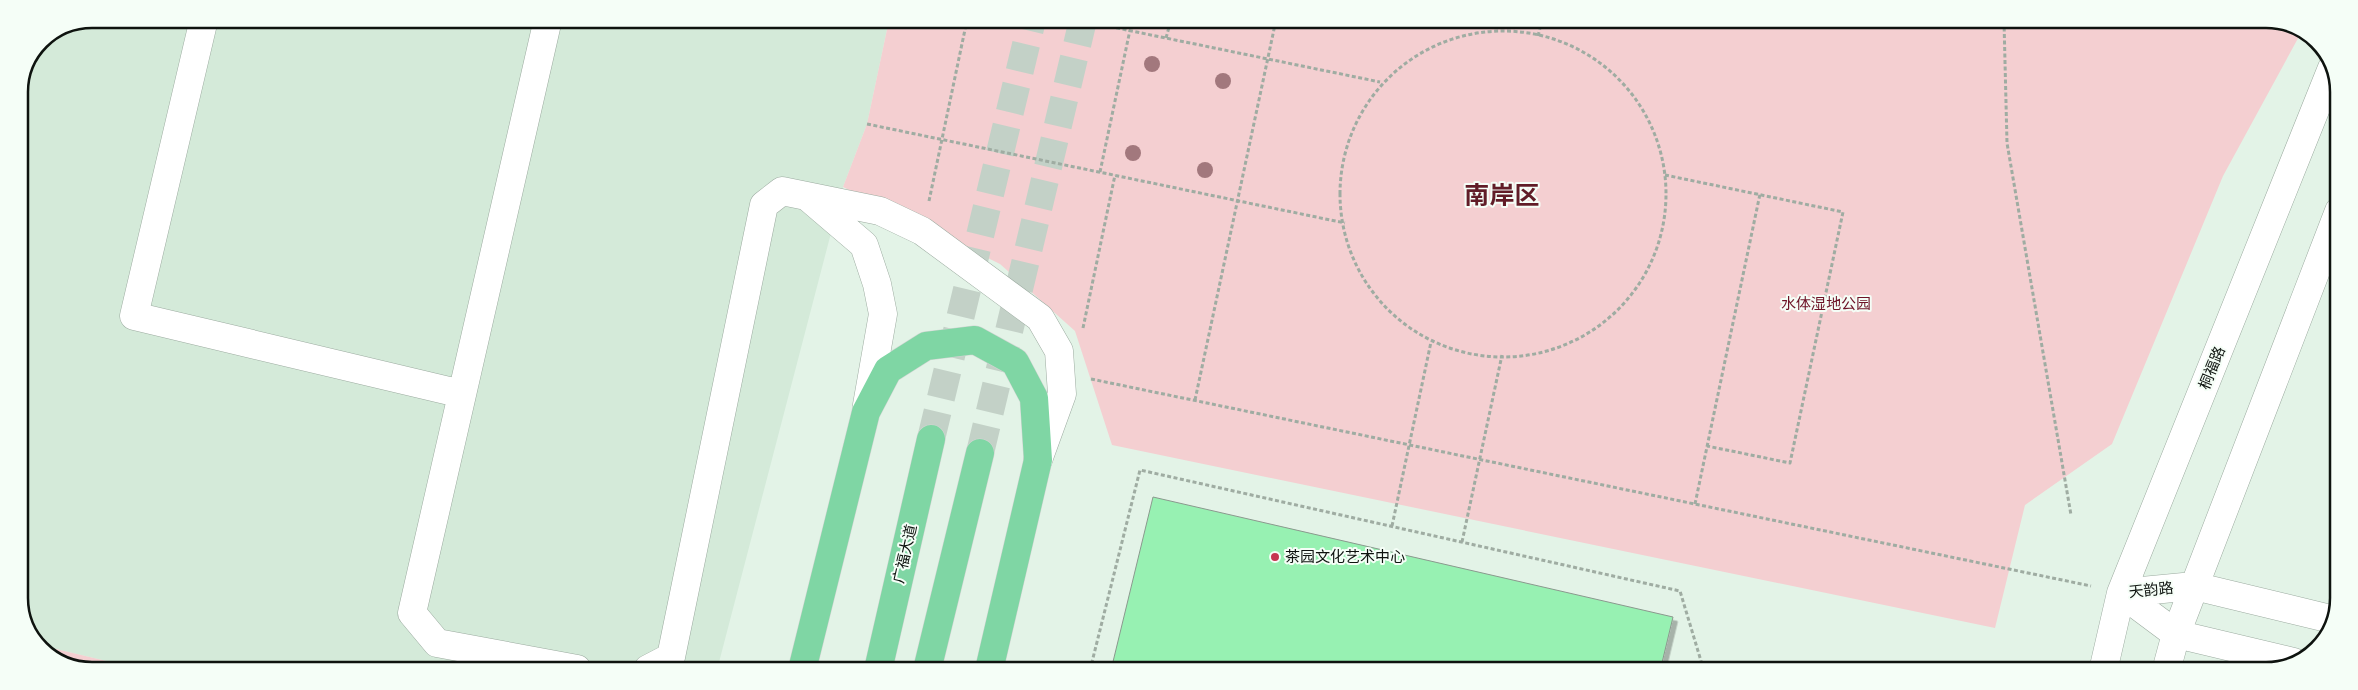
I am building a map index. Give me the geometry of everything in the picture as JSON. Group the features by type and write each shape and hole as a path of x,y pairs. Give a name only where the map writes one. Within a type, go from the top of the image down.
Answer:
{"main road":[{"path":"804,662 866,412 888,370 926,346 975,340 1015,362 1034,398 1038,460 991,662"},
{"name":"广福大道","path":"880,662 931,439"},
{"path":"929,662 980,453"}],"street":[{"path":"202,28 134,316 462,394"},
{"path":"539,662 437,643 412,613 546,28"},
{"name":"桐福路","path":"2105,662 2121,593 2328,77"},
{"path":"662,662 671,657 764,205 782,191 880,211 922,231 1040,318 1059,351 1062,394 1038,460"},
{"path":"808,197 864,245 878,284 883,314 866,412"},
{"path":"2168,662 2176,634 2194,586 2330,232"},
{"name":"天韵路","path":"2121,593 2194,586 2327,618"},
{"name":"天韵路","path":"2121,593 2176,634 2284,660"}],"path":[{"path":"922,231 965,28"},
{"path":"1120,28 1380,82"},
{"path":"1166,38 1169,28"},
{"path":"1195,400 1274,28"},
{"path":"1538,36 1540,28"},
{"path":"2004,28 2007,143 2071,516"},
{"path":"1100,172 1130,30"},
{"path":"1505,30 1538,36 1558,39 1604,64 1641,103 1663,152 1668,205 1656,256 1628,301 1586,335 1535,355 1480,357 1431,342 1384,307 1353,262 1346,223 1339,208 1344,153 1366,104 1380,82 1404,64 1452,38 1505,30"},
{"path":"867,124 1346,223"},
{"path":"1081,337 1115,175"},
{"path":"1665,175 1843,212 1790,463 1706,446"},
{"path":"1695,504 1760,194"},
{"path":"1392,526 1431,342"},
{"path":"1462,542 1502,355"},
{"path":"1059,372 2121,593"},
{"path":"1092,662 1140,470 1680,591 1701,662"}],"shaded area":[{"path":"91,28 887,28 867,124 843,187 719,662 111,662 49,647 32,623 28,603 28,91 32,67 46,46 67,32"}],"green space":[{"name":"水体湿地公园","path":"887,28 2275,28 2299,36 2223,176 2112,444 2025,505 1995,628 1112,445 1075,331 1000,264 843,187 867,124"},
{"path":"50,648 111,662 83,662 63,656"}],"building":[{"name":"茶园文化艺术中心","path":"1153,497 1673,617 1662,662 1113,662"}],"tunnel":[{"path":"931,439 1030,28"},
{"path":"980,453 1081,28"}],"place":[{"name":"茶园文化艺术中心","path":"1275,557"}],"district":[{"name":"南岸区","path":"1502,195"}]}
